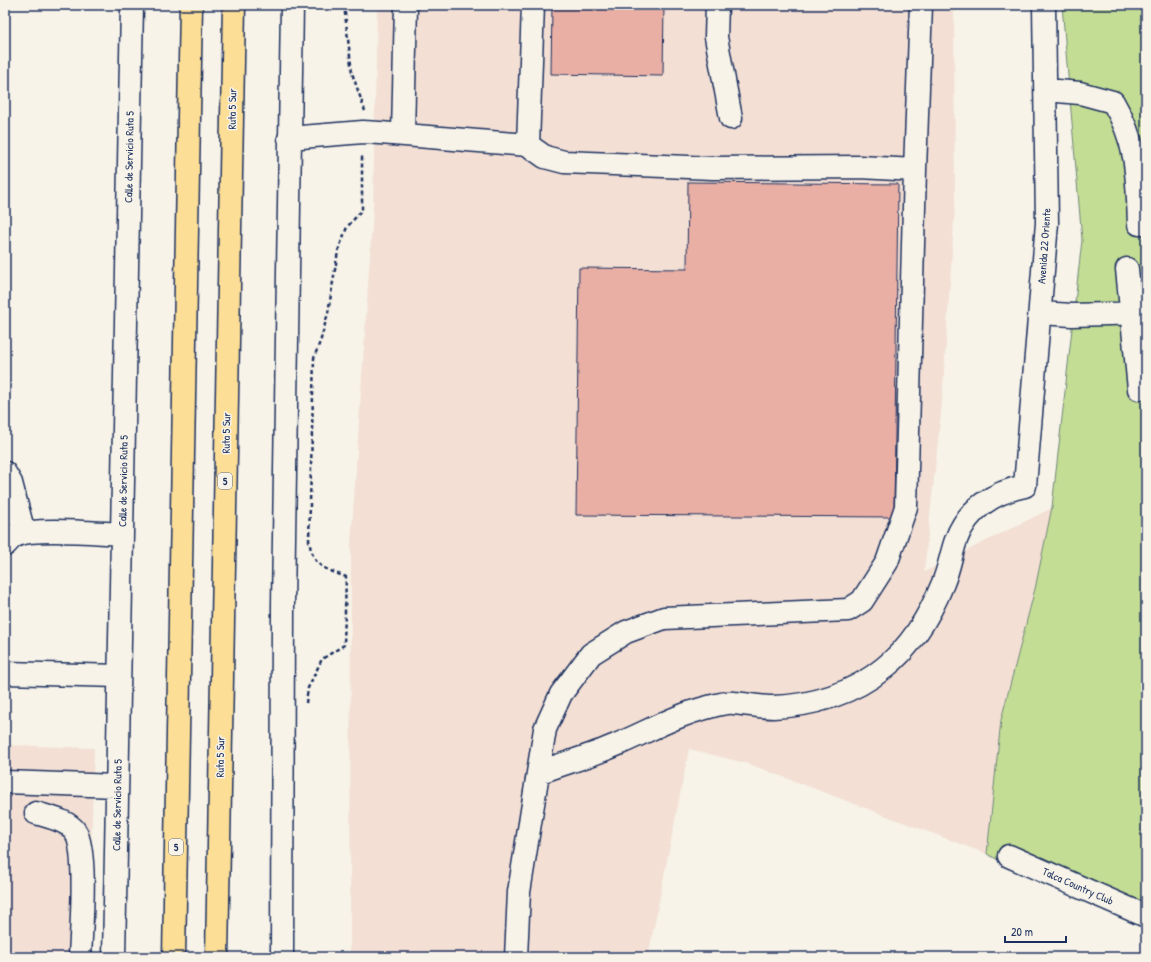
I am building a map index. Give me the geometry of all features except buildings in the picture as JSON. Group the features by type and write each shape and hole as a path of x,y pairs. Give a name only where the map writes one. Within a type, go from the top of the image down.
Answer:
{"highway":[{"name":"5","path":"174,957 191,5"},
{"name":"Ruta 5 Sur","path":"217,957 234,5"}],"street":[{"name":"Calle de Servicio Ruta 5","path":"114,957 132,5"},
{"path":"282,957 283,613 292,5"},
{"path":"403,134 406,5"},
{"path":"528,145 533,5"},
{"path":"717,5 716,37 730,118"},
{"path":"516,957 518,892 545,729 561,694 591,654 626,632 664,618 848,610 862,601 887,562 906,507 921,5"},
{"name":"Avenida 22 Oriente","path":"538,773 615,746 688,713 732,703 774,707 815,702 851,689 869,680 897,657 922,623 943,582 956,538 963,524 972,512 983,502 996,494 1025,486 1047,223 1044,5"},
{"path":"1046,90 1080,93 1113,102 1127,128 1134,152 1139,224"},
{"path":"289,138 362,132 403,134 528,145 545,156 564,162 713,168 860,167 915,170"},
{"path":"1127,269 1138,313 1138,389"},
{"path":"1040,313 1072,315 1138,313"},
{"path":"5,473 13,487 24,533"},
{"path":"5,545 11,539 24,533 51,531 122,534"},
{"path":"5,673 119,676"},
{"path":"5,782 118,786"},
{"path":"36,813 65,823 75,831 82,854 83,881 80,957"},
{"name":"Talca Country Club","path":"1009,856 1146,916"}],"path":[{"path":"305,704 308,688 322,659 344,645 346,578 320,567 311,553 309,540 314,358 322,339 328,313 338,251 347,228 362,210 362,132 365,111 352,73 344,5"}],"shaded area":[{"path":"377,5 954,5 955,206 942,403 924,572 1052,508 1035,589 1001,720 987,854 749,764 689,749 648,957 350,957 351,544 373,210"},
{"path":"5,745 94,748 88,957 5,957"}],"green space":[{"path":"1062,5 1146,5 1146,929 1015,869 987,854 1001,720 1035,589 1052,507 1082,240"}]}
